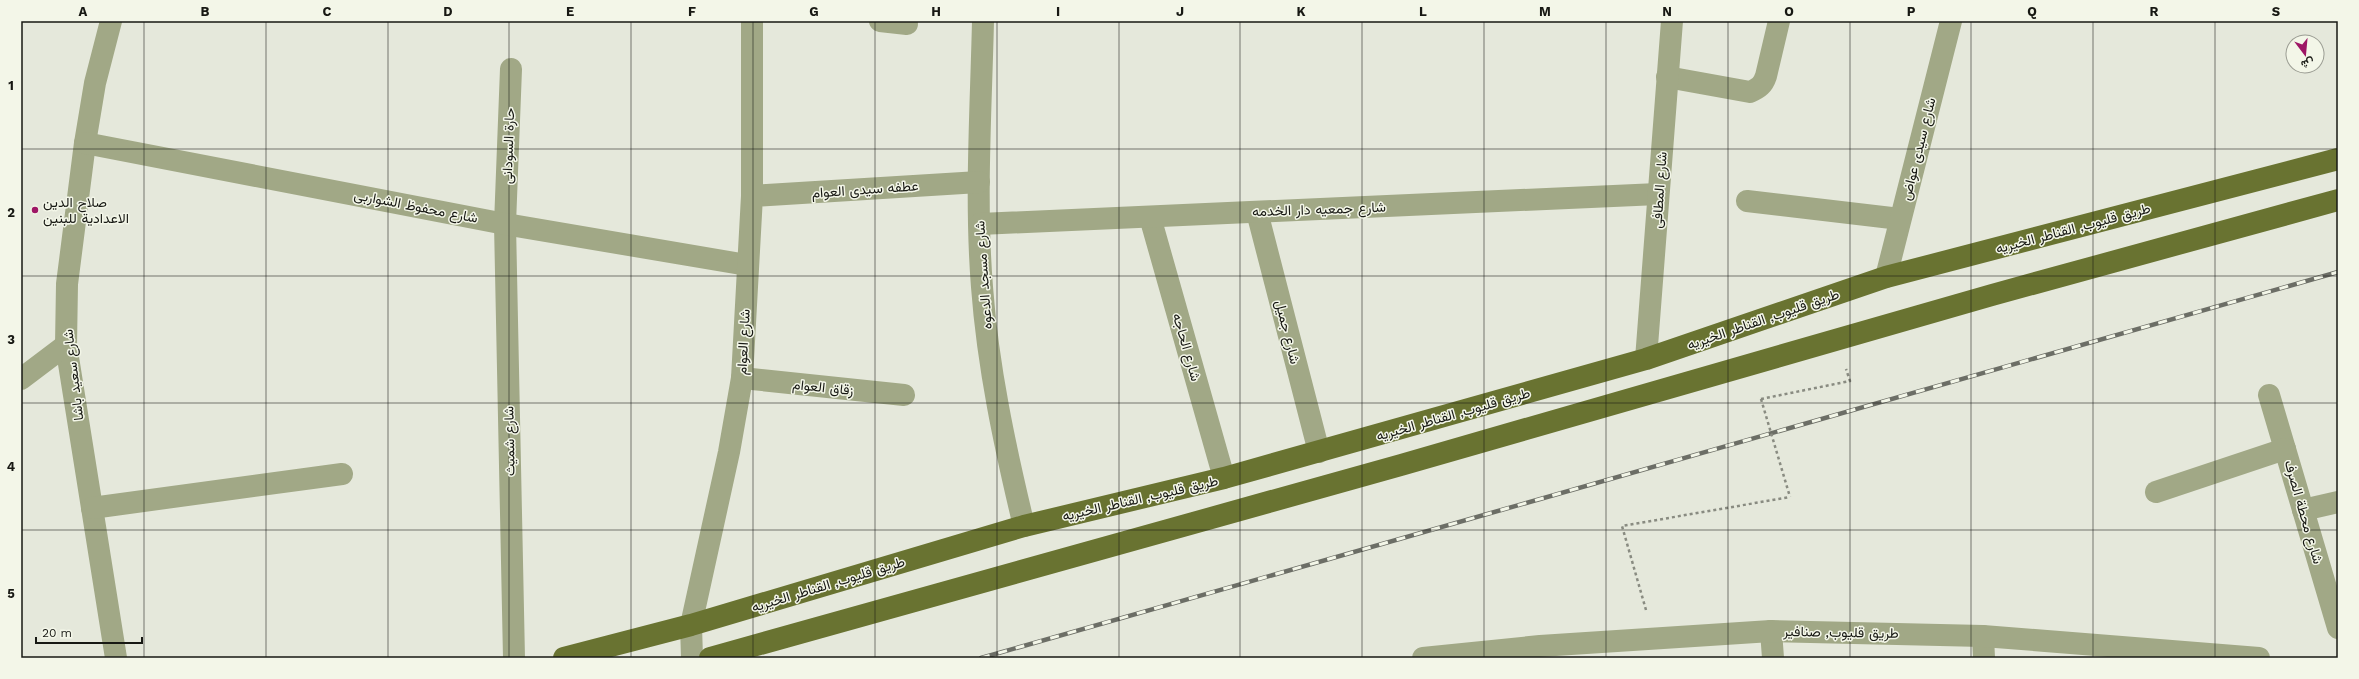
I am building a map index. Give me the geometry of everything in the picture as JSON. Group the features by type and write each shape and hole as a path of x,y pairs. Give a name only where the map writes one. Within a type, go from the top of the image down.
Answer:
{"main road":[{"name":"طريق قليوب, القناطر الخيريه","path":"564,658 691,625 1024,526 1224,478 1646,359 1886,277 2338,159"},
{"path":"710,658 1401,465 1992,295 2338,200"}],"street":[{"name":"شارع سعيد باشا","path":"111,21 95,83 85,143 67,284 66,345 116,658"},
{"name":"شارع العوام","path":"692,658 691,625 730,452 742,378 752,196 752,21"},
{"path":"880,21 907,24"},
{"name":"شارع مسجد الدعوه","path":"983,21 979,182 982,287 991,368 1005,447 1024,526"},
{"name":"شارع المطافى","path":"1646,359 1672,21"},
{"path":"1667,77 1750,92 1757,89 1763,84 1766,76 1779,21"},
{"name":"شارع سيدى عواض","path":"1886,277 1951,21"},
{"name":"حارة السودانى","path":"505,224 511,69"},
{"name":"شارع محفوظ الشواربى","path":"85,143 505,224 748,265"},
{"name":"عطفه سيدى العوام","path":"752,196 979,182"},
{"name":"شارع جمعيه دار الخدمه","path":"980,224 1658,194"},
{"path":"1747,201 1900,219"},
{"name":"شارع جميل","path":"1257,212 1319,452"},
{"name":"شارع الحاجه","path":"1150,216 1224,478"},
{"name":"شارع شميث","path":"505,224 514,658"},
{"path":"21,379 66,345"},
{"name":"زقاق العوام","path":"742,378 904,396"},
{"name":"شارع محطة الصرف","path":"2269,395 2338,628"},
{"path":"2156,492 2285,449"},
{"path":"92,508 342,474"},
{"path":"2303,510 2338,502"},
{"path":"1771,631 1773,658"},
{"name":"طريق قليوب, صنافير","path":"1423,658 1541,652 1654,639 1771,631 1983,636 2144,653 2259,658"},
{"path":"1983,636 1984,658"}],"path":[{"path":"1654,639 1622,526 1790,497 1761,399 1850,381"}],"railway":[{"path":"981,658 2338,272"}],"place":[{"name":"صلاح الدين الاعدادية للبنين","path":"35,210"}]}
